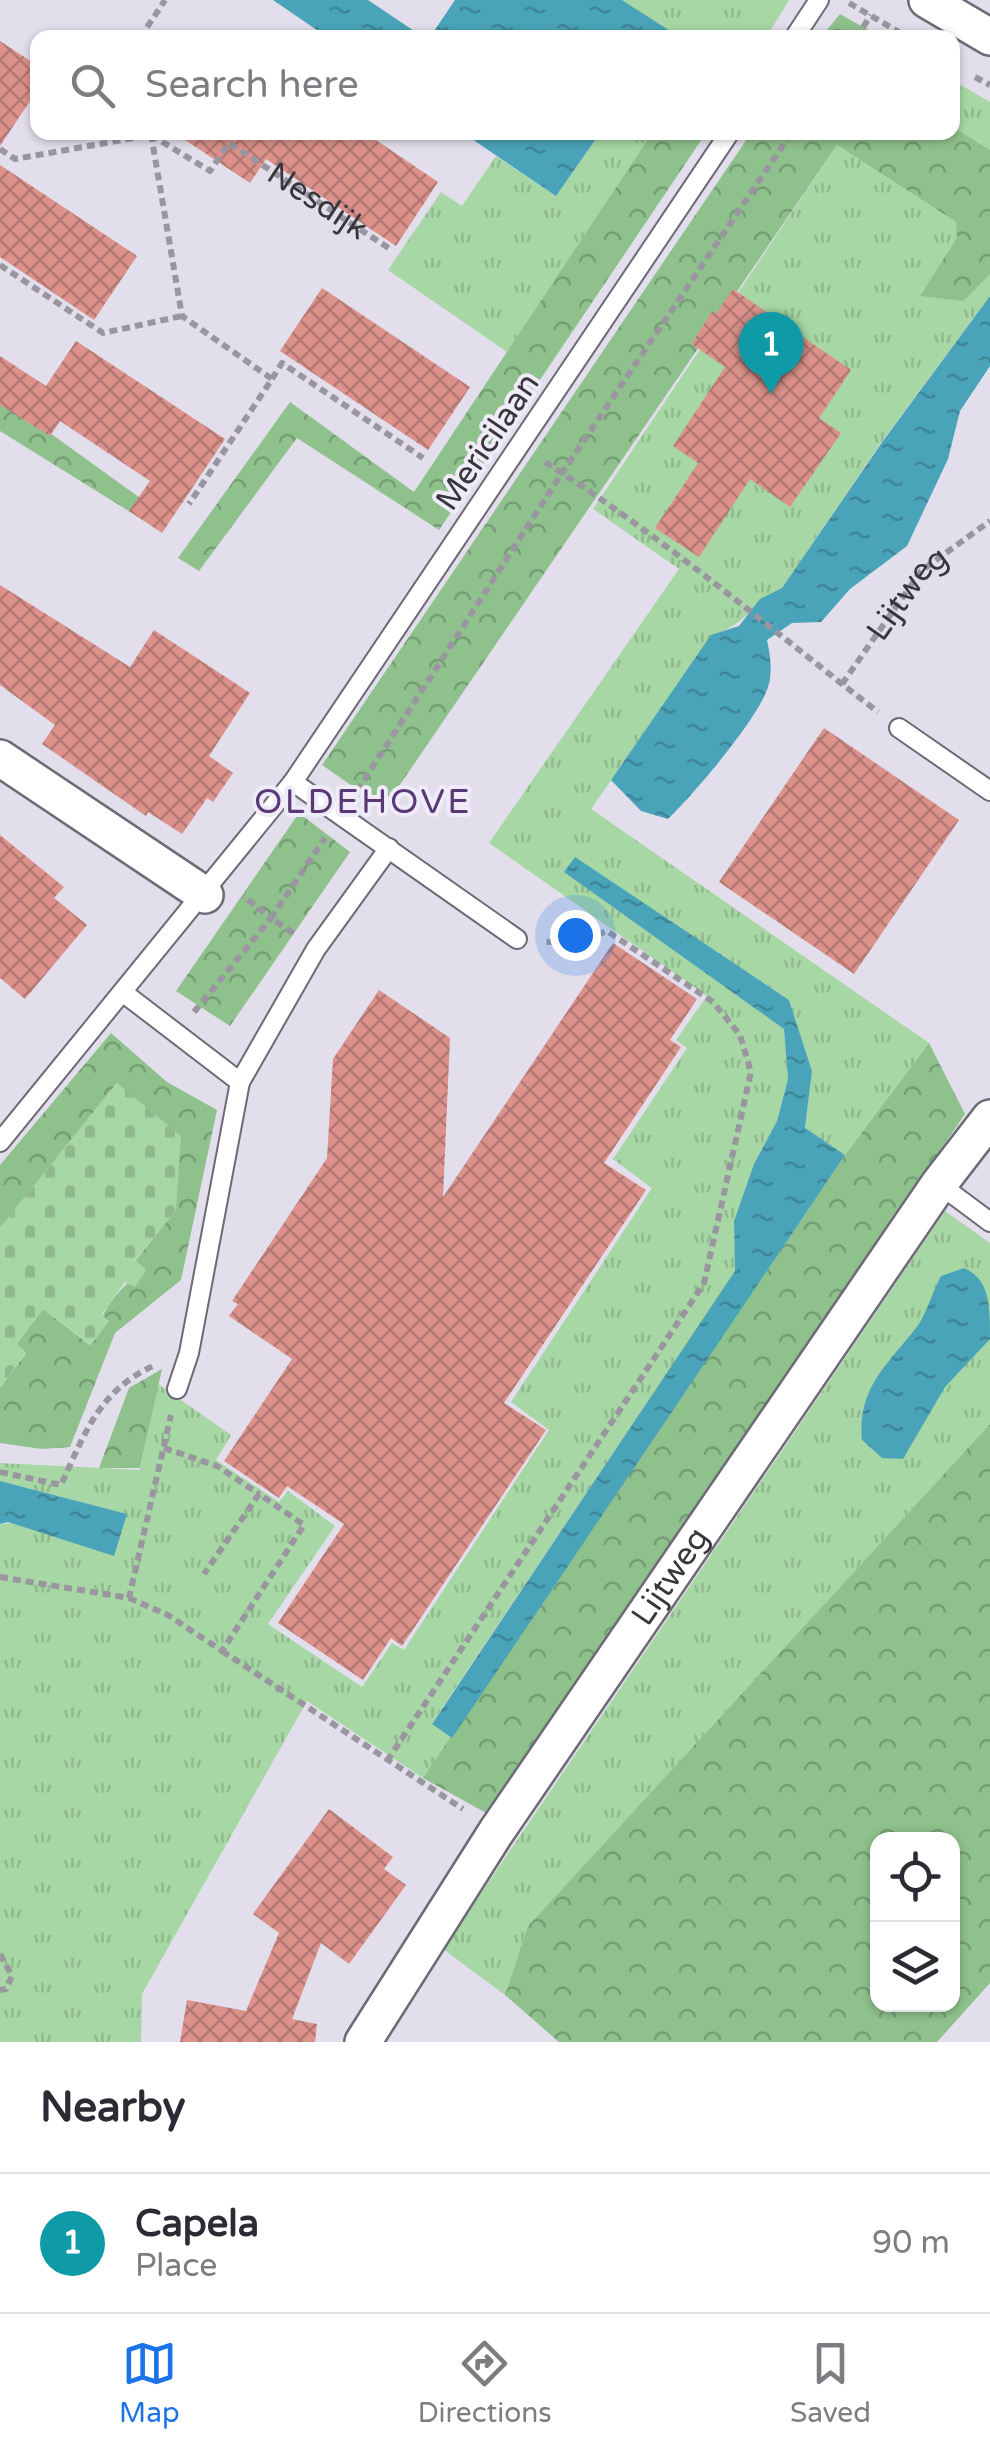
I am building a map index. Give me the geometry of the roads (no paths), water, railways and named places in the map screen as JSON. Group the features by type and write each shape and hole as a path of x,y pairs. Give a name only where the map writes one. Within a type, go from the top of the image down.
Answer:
{"street":[{"path":"927,0 990,36"},
{"path":"0,758 212,886"},
{"name":"Lijtweg","path":"363,2042 496,1832 939,1184 990,1118"}],"lane":[{"path":"799,30 819,0"},
{"name":"Mericilaan","path":"0,1142 125,994 293,782 725,140"},
{"path":"899,728 990,791"},
{"path":"293,782 518,939"},
{"path":"176,1389 188,1353 240,1082 316,950 388,848"},
{"path":"125,994 240,1082"},
{"path":"939,1184 990,1222"}],"water":[{"path":"273,0 368,0 413,30 317,30"},
{"path":"455,0 622,0 668,30 435,30"},
{"path":"473,140 595,140 556,196"},
{"path":"990,296 990,366 960,411 948,459 907,546 850,589 821,622 792,623 767,640 771,669 768,687 739,736 668,819 641,811 611,780 711,635 739,626 760,599 782,588 883,441"},
{"path":"575,857 789,1000 812,1071 805,1128 845,1155 452,1738 432,1724 735,1271 734,1221 754,1164 777,1121 788,1079 784,1029 564,872"},
{"path":"964,1268 984,1287 990,1339 945,1387 903,1459 882,1458 862,1440 864,1406 870,1391 920,1322 941,1276"},
{"path":"0,1481 127,1514 114,1556 8,1522 0,1524"}],"place":[{"name":"Capela","path":"771,394"}],"district":[{"name":"OLDEHOVE","path":"363,802"}]}
